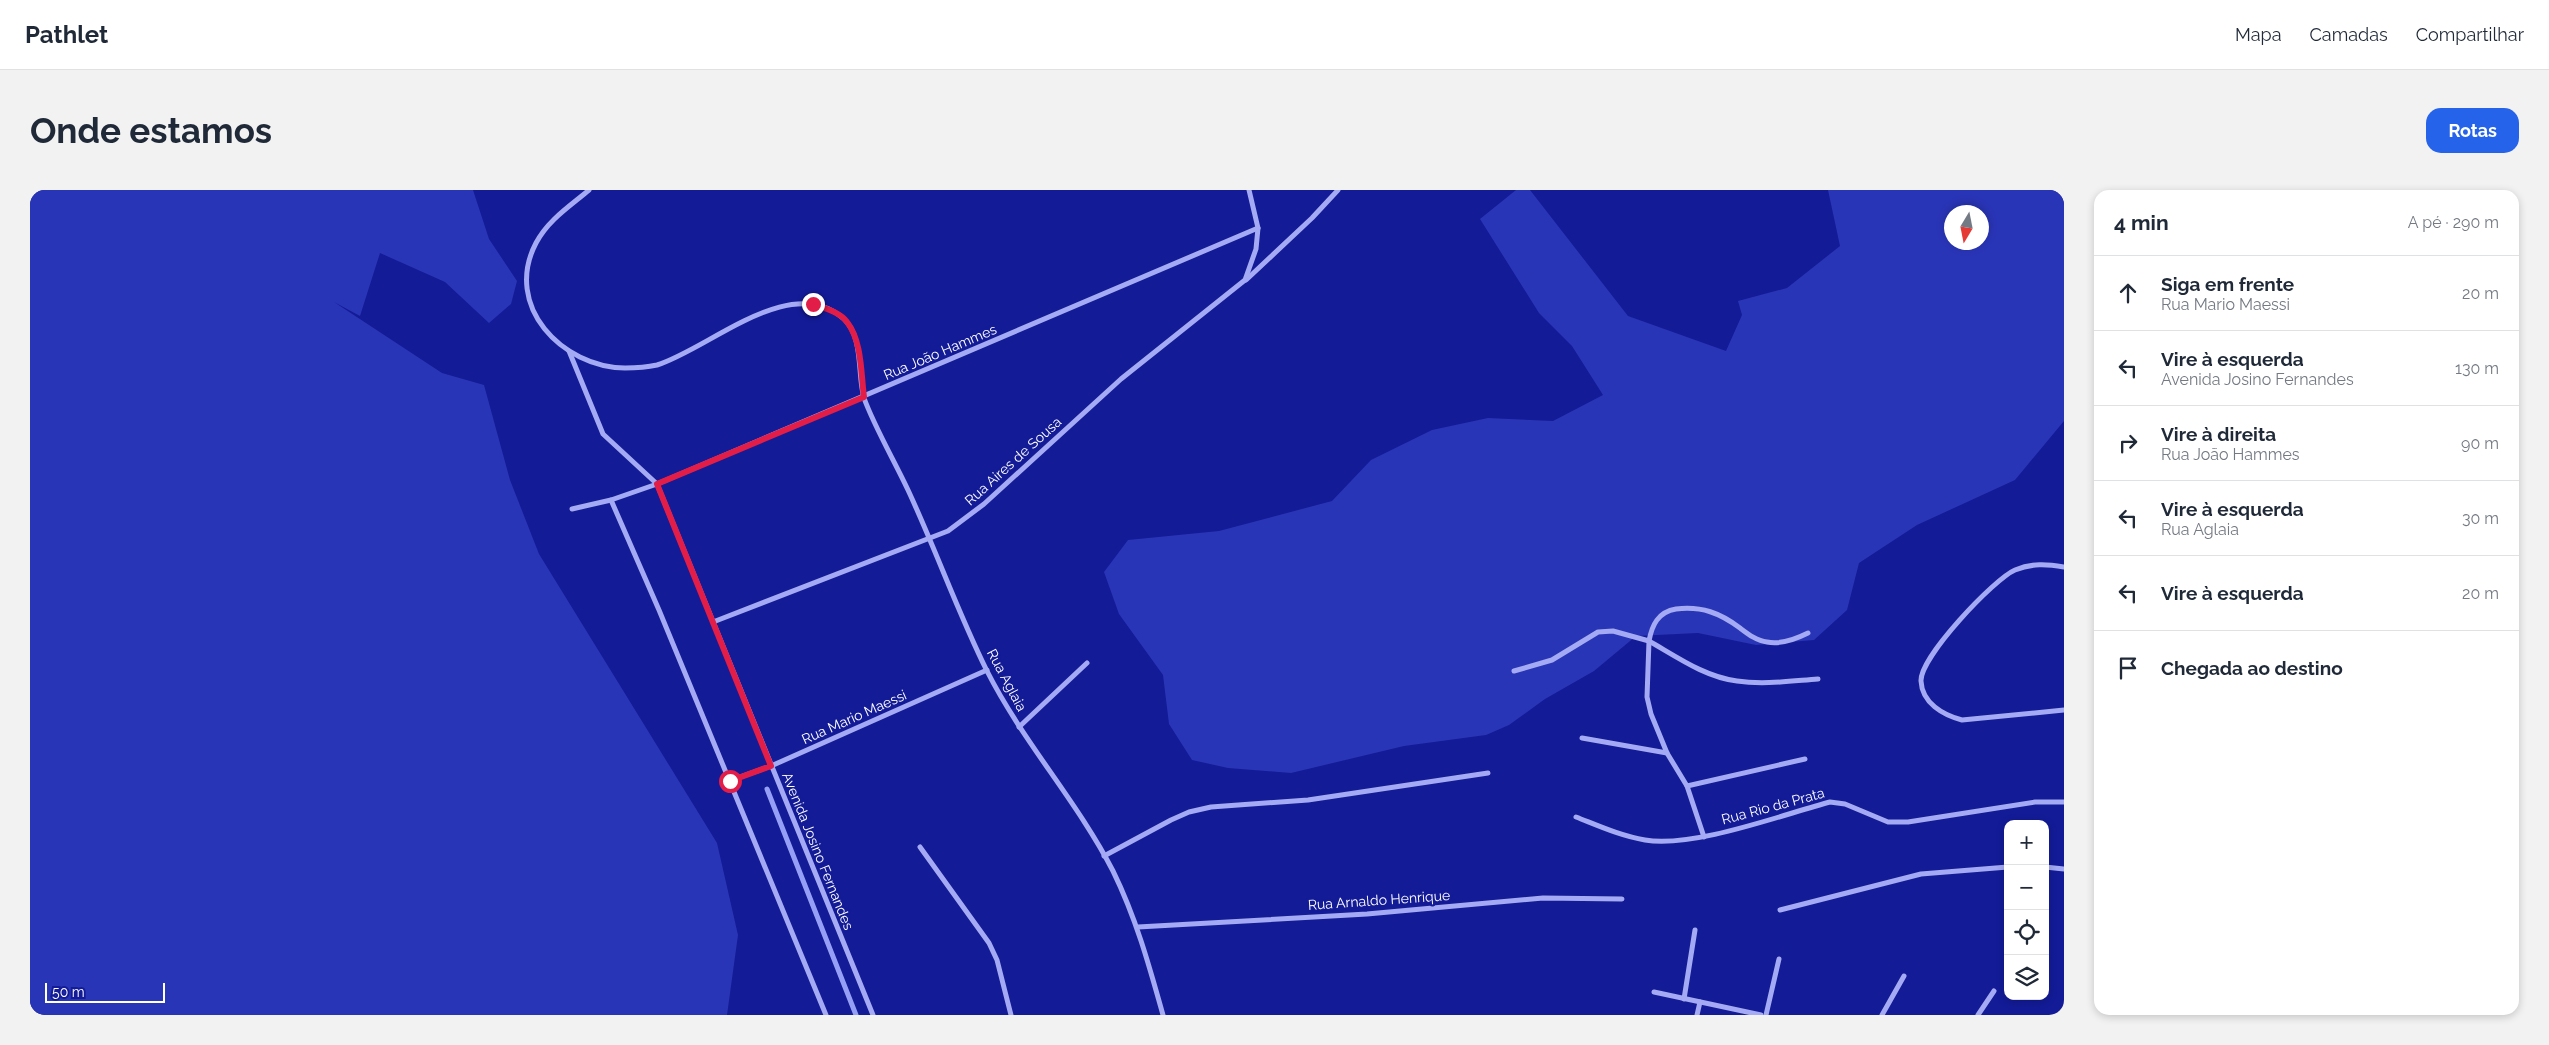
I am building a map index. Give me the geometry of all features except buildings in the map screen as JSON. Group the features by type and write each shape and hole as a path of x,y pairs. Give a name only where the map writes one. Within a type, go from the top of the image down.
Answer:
{"street":[{"path":"569,352 544,328 532,312 525,286 527,265 535,245 546,226 589,190"},
{"path":"1245,280 1256,249 1258,228 1249,190"},
{"name":"Rua Aires de Sousa","path":"713,622 948,531 984,504 1121,379 1245,280 1312,218 1338,190"},
{"name":"Rua João Hammes","path":"572,509 611,500 657,484 1258,228"},
{"name":"Rua Aglaia","path":"569,352 586,359 624,368 656,365 755,314 792,306 813,304 834,312 847,322 856,344 864,397 931,538 987,670 1019,727 1104,856 1138,927 1163,1015"},
{"name":"Avenida Josino Fernandes","path":"569,352 603,434 657,484 873,1015"},
{"path":"611,500 730,781 826,1015"},
{"path":"2064,567 2031,565 2003,576 1954,626 1924,669 1921,679 1923,691 1933,706 1947,716 1962,720 2064,710"},
{"path":"1704,837 1687,786 1657,732 1646,697 1649,641 1652,628 1661,615 1670,610 1693,607 1708,609 1728,619 1758,640 1768,643 1794,639 1808,633"},
{"path":"1514,671 1552,660 1598,632 1613,631 1649,641 1707,673 1736,681 1763,682 1818,679"},
{"path":"1019,727 1087,663"},
{"name":"Rua Mario Maessi","path":"730,781 771,766 987,670"},
{"path":"1582,738 1667,753"},
{"path":"1687,786 1805,760"},
{"path":"1104,856 1170,820 1211,806 1308,800 1488,773"},
{"name":"Rua Rio da Prata","path":"1576,817 1621,834 1646,840 1671,841 1704,837 1830,802 1845,804 1888,822 1902,822 2035,802 2064,802"},
{"path":"920,847 989,943 997,960 1011,1015"},
{"path":"2049,867 2064,869"},
{"path":"1780,910 1921,874 2004,868"},
{"name":"Rua Arnaldo Henrique","path":"1138,927 1367,914 1543,898 1622,900"},
{"path":"1684,998 1696,930"},
{"path":"1766,1015 1779,959"},
{"path":"1882,1015 1904,976"},
{"path":"1978,1015 1994,991"},
{"path":"1654,992 1761,1015"},
{"path":"1697,1015 1700,1002"}],"shaded area":[{"path":"30,190 473,190 489,239 517,281 511,304 489,323 445,282 380,253 360,316 334,302 442,373 484,385 510,480 539,554 717,843 738,935 727,1015 30,1015"},
{"path":"1516,190 1530,190 1628,316 1726,351 1742,315 1738,301 1787,288 1840,246 1828,190 2064,190 2064,421 2015,480 1917,525 1859,563 1847,610 1814,640 1756,645 1698,633 1636,636 1594,671 1545,699 1509,725 1486,735 1404,746 1291,773 1228,768 1192,760 1169,724 1163,675 1119,614 1104,572 1128,540 1219,531 1332,501 1371,460 1432,430 1488,418 1553,421 1603,395 1572,346 1539,313 1480,219"}],"waterway":[{"path":"767,789 856,1015"}],"route":[{"path":"730,781 771,766 657,484 864,397 856,344 847,322 834,312 813,304"}]}
